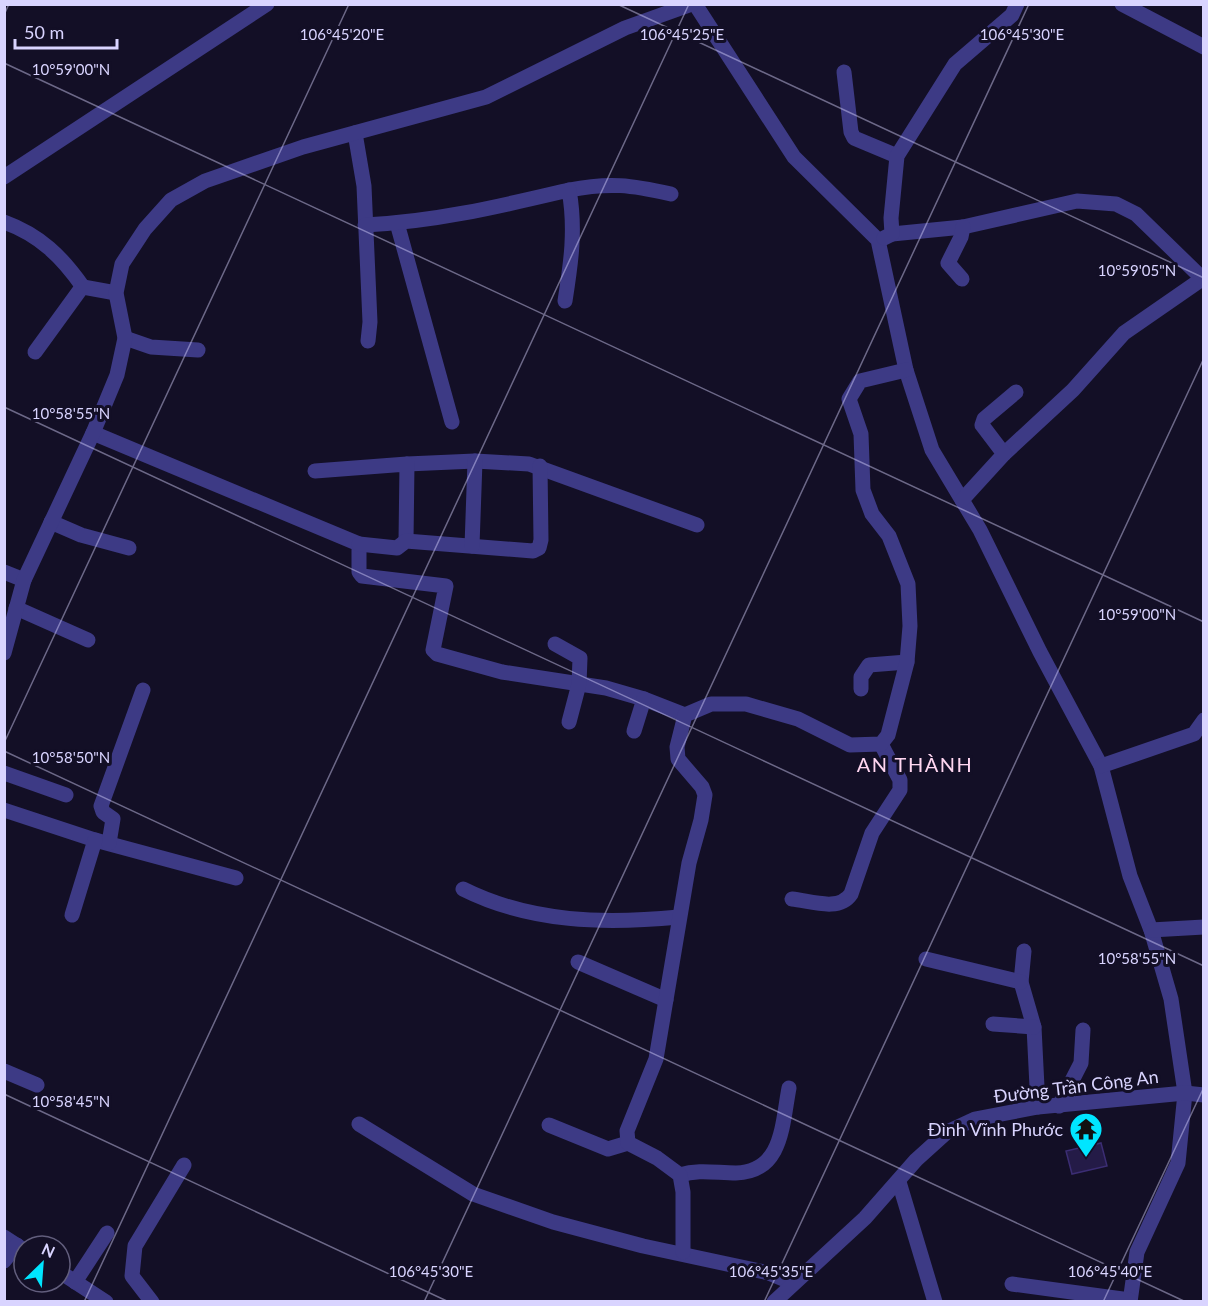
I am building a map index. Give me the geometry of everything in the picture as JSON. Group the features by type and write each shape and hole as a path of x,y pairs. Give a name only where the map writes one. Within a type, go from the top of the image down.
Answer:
{"street":[{"path":"4,177 267,4"},
{"path":"4,653 24,580 93,433 117,375 125,338 116,293 122,264 145,229 171,200 205,181 303,147 486,97 626,28 693,4 794,157 885,237 963,227 1077,201 1116,204 1136,214 1203,279 1124,333 1073,390 1004,454 962,500"},
{"path":"1012,1284 1130,1301 1137,1252 1178,1163 1185,1093 1171,999 1151,930 1130,876 1101,766 962,500 932,450 906,370 885,237 891,218 897,156 954,64 1012,15 1017,4"},
{"path":"1122,4 1203,47"},
{"path":"844,72 851,132 855,138 897,156"},
{"path":"355,133 364,186 370,322 368,341"},
{"path":"365,225 480,212 601,183 633,186 671,194"},
{"path":"564,301 574,242 575,219 569,190"},
{"path":"4,222 44,242 58,254 83,287 116,293"},
{"path":"397,223 452,422"},
{"path":"962,279 948,263 962,237 963,227"},
{"path":"35,351 83,287"},
{"path":"125,338 151,348 198,350"},
{"path":"881,744 888,735 907,662 910,626 908,584 889,536 872,513 863,490 861,434 849,399 860,381 906,370"},
{"path":"1004,454 982,425 984,420 1016,392"},
{"path":"93,433 359,543 397,548 406,541 533,551 539,548 540,466"},
{"path":"471,546 475,460"},
{"path":"315,471 475,460 540,466 697,525"},
{"path":"406,541 407,464"},
{"path":"51,522 81,535 129,548"},
{"path":"359,543 359,572 362,576 446,586 434,653 502,672 579,684 644,699 685,716 711,704 746,704 798,719 850,745 881,744"},
{"path":"4,572 24,580"},
{"path":"15,608 88,640"},
{"path":"555,645 580,658 579,684 569,722"},
{"path":"861,689 861,677 869,665 907,662"},
{"path":"72,915 113,819 103,812 101,806 143,690"},
{"path":"634,731 644,699"},
{"path":"628,1143 627,1131 656,1059 679,917 705,795 702,787 678,759 677,747 685,716"},
{"path":"1101,766 1194,734 1203,720"},
{"path":"792,899 838,905 845,902 851,894 872,832 900,790 900,780 881,744"},
{"path":"4,773 66,795"},
{"path":"4,810 102,841 236,878"},
{"path":"463,888 490,902 531,913 582,921 679,917"},
{"path":"1151,930 1203,927"},
{"path":"1024,951 1021,982 1034,1027 1038,1107"},
{"path":"926,959 1021,982"},
{"path":"578,962 666,1000"},
{"path":"993,1024 1034,1027"},
{"path":"1059,1106 1081,1063 1083,1030"},
{"path":"4,1071 37,1085"},
{"path":"680,1175 694,1171 745,1172 765,1165 780,1136 789,1088"},
{"name":"Đường Trần Công An","path":"774,1302 865,1218 916,1160 947,1132 975,1119 1038,1107 1185,1093 1203,1095"},
{"path":"358,1124 473,1194 553,1222 643,1246 683,1252 769,1273 793,1283"},
{"path":"549,1125 608,1149 628,1143 657,1158 680,1175 684,1192 683,1252"},
{"path":"152,1302 132,1276 133,1252 184,1165"},
{"path":"899,1182 934,1302"},
{"path":"75,1282 107,1233"},
{"path":"4,1262 12,1249"},
{"path":"72,1280 106,1302"}],"building":[{"name":"Đình Vĩnh Phước","path":"1101,1143 1107,1166 1072,1174 1066,1151"}],"place":[{"name":"Đình Vĩnh Phước","path":"1086,1158"}],"district":[{"name":"AN THÀNH","path":"915,764"}]}
